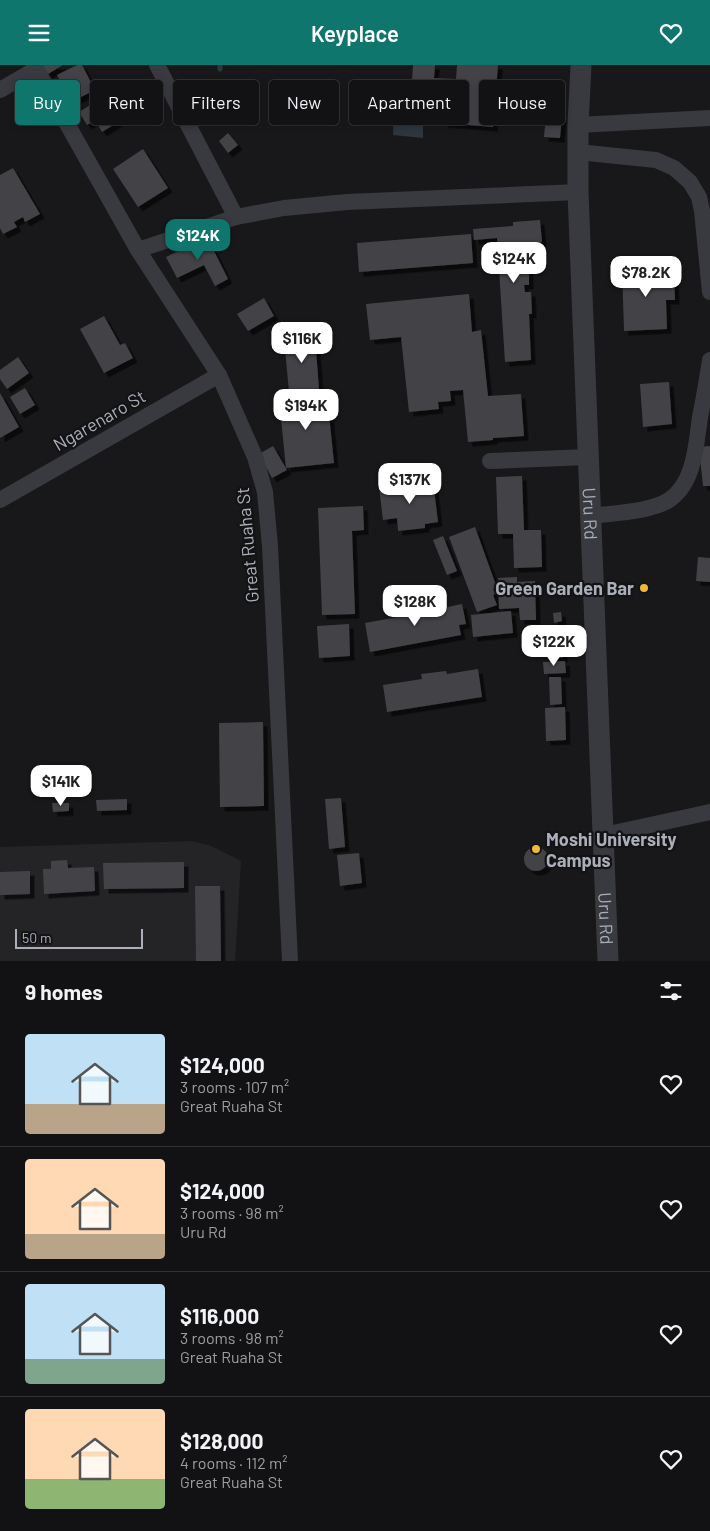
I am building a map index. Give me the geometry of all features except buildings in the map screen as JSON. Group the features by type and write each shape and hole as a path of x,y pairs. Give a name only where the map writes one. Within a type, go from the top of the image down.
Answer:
{"street":[{"path":"157,65 236,217"},
{"name":"Uru Rd","path":"581,65 578,125 578,192 608,961"},
{"path":"0,90 35,67"},
{"name":"Great Ruaha St","path":"35,67 138,250 219,375 255,457 265,492 270,546 290,961"},
{"path":"578,125 710,118"},
{"path":"578,152 656,160 674,168 690,182 698,197 702,211 710,291"},
{"path":"138,250 236,217 284,208 347,202 578,192"},
{"path":"590,516 639,510 658,505 668,500 682,486 689,473 696,448 710,360"},
{"name":"Ngarenaro St","path":"0,500 219,375"},
{"path":"490,461 588,457"},
{"path":"604,835 710,812"}],"shaded area":[{"path":"393,125 423,125 423,138 393,135"},
{"path":"192,841 211,846 241,861 235,961 0,961 0,847"}],"place":[{"name":"Green Garden Bar","path":"644,588"},
{"name":"Moshi University Campus","path":"536,849"}]}
